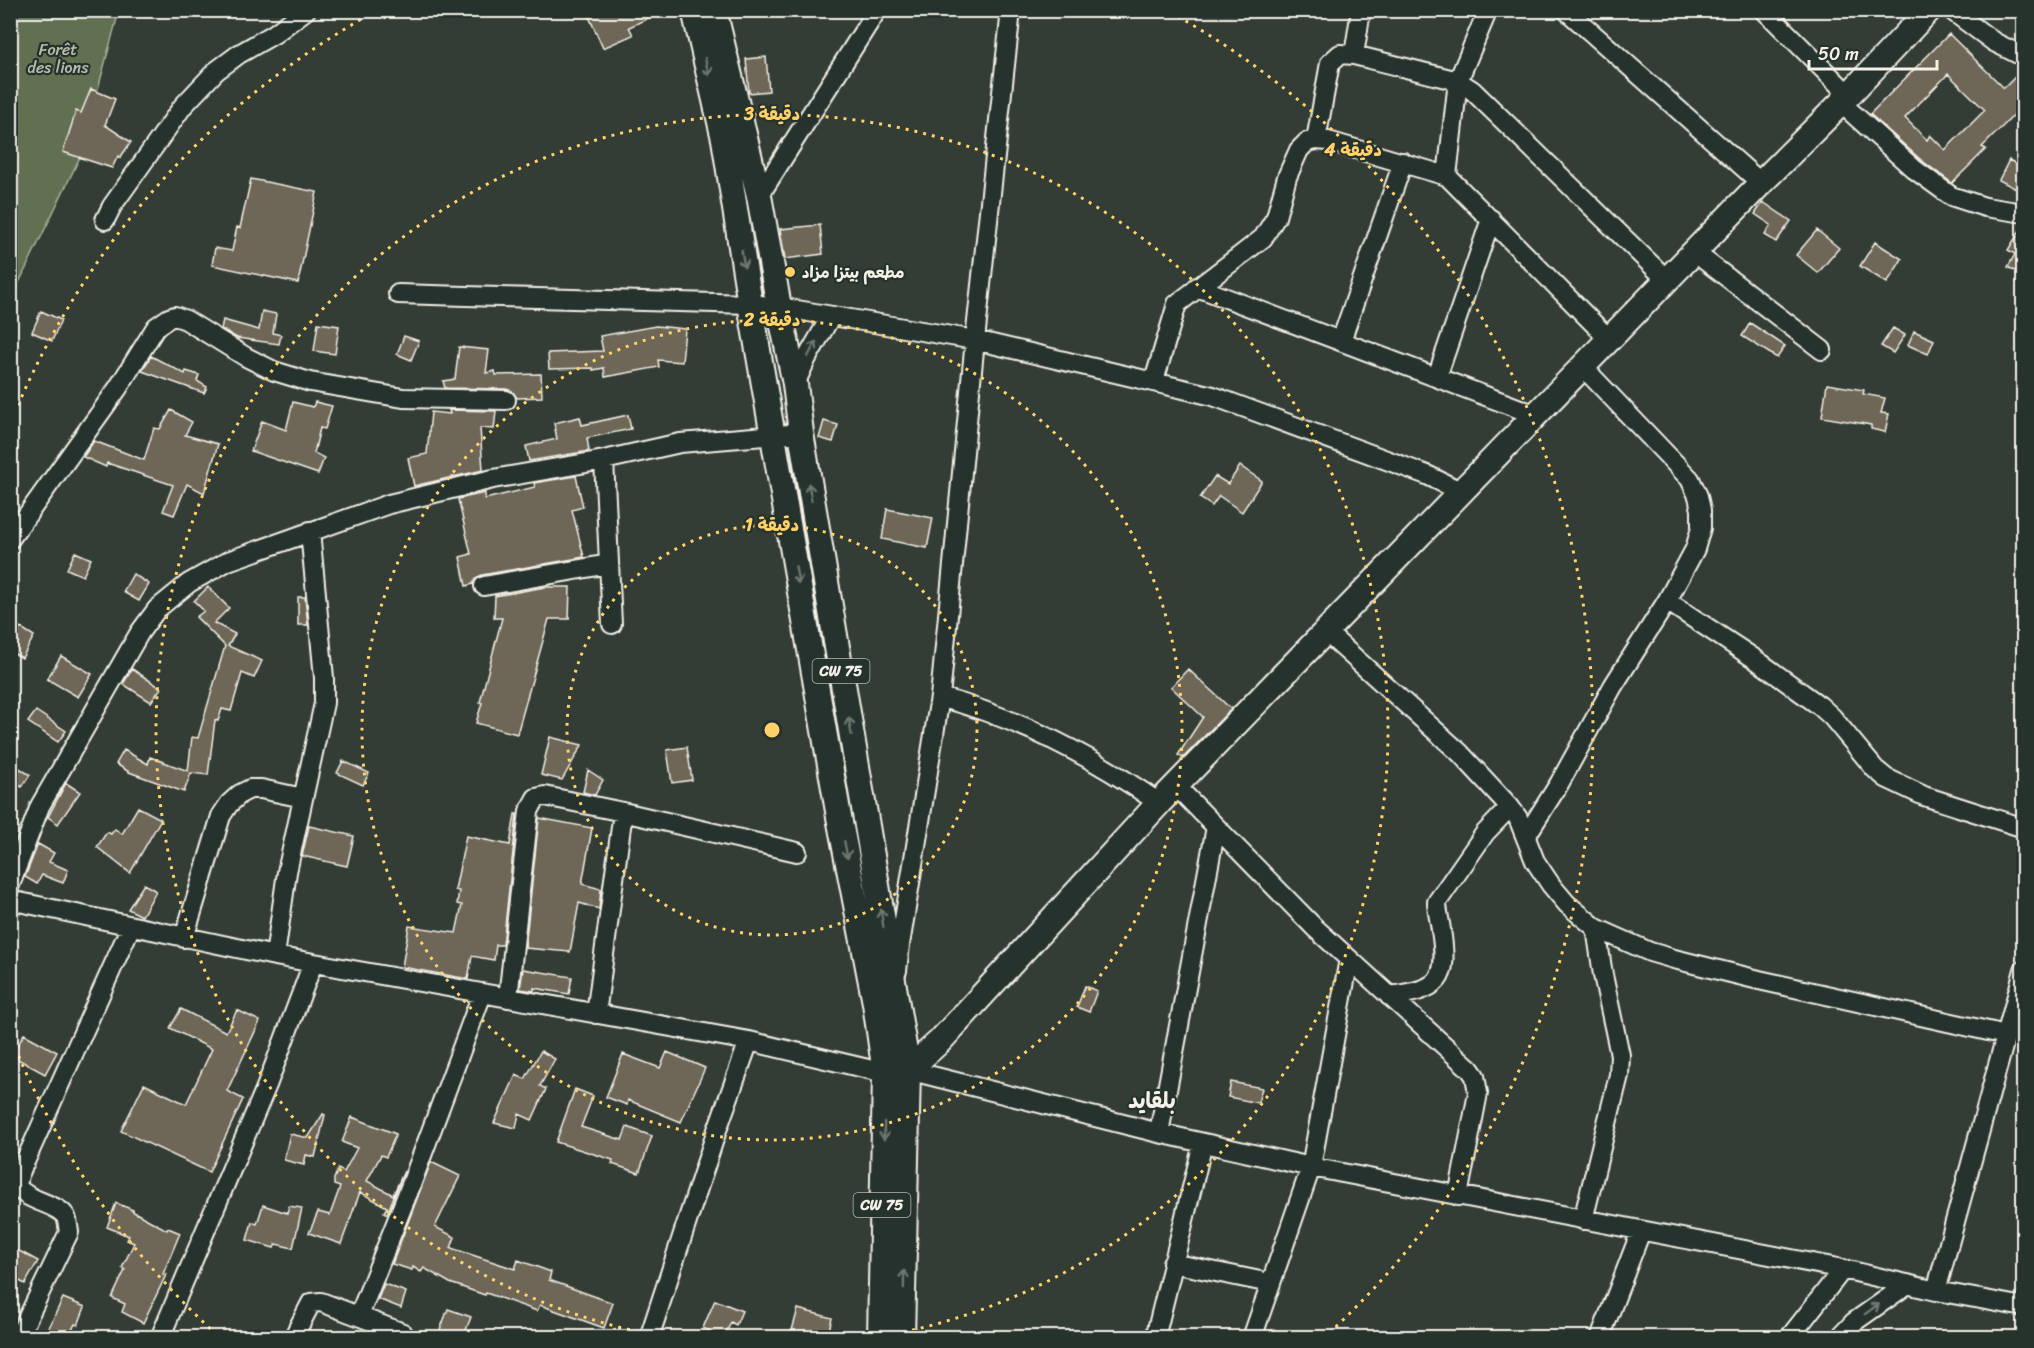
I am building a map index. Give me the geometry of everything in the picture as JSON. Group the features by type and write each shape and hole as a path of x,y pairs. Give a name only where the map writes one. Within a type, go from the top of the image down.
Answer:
{"main road":[{"name":"CW 75","path":"694,10 724,139 750,304 839,817 885,1001"},
{"name":"CW 75","path":"714,10 759,196 795,384 801,433 865,814 885,1001 896,1071 902,1338"},
{"path":"896,1071 940,1041 1167,795 1929,10"},
{"path":"839,817 865,814"},
{"name":"CW 75","path":"880,1338 896,1071"}],"street":[{"path":"105,220 112,206 183,106 216,71 239,54 274,34 306,10"},
{"path":"759,196 877,10"},
{"path":"885,1001 900,945 940,697 975,340 1011,10"},
{"path":"1354,55 1361,10"},
{"path":"1447,176 1458,81 1488,10"},
{"path":"1566,10 1761,183"},
{"path":"1764,10 1845,99 1914,169 1951,196 1985,207 2024,213"},
{"path":"1951,10 1994,42 2024,57"},
{"path":"1316,140 1330,63 1340,54 1354,55 1458,81 1472,90 1667,279"},
{"path":"1154,381 1177,304 1263,238 1276,217 1292,163 1299,150 1307,142 1316,140 1328,141 1447,176 1609,339"},
{"path":"1341,341 1402,162"},
{"path":"1437,377 1491,219"},
{"path":"1694,252 1822,350"},
{"path":"1197,287 1536,415"},
{"path":"398,294 750,304 975,340 1213,396 1427,475 1462,492"},
{"path":"10,539 118,388 156,327 175,316 186,320 246,357 274,370 310,382 403,398 506,400"},
{"path":"795,384 831,316"},
{"path":"1526,836 1559,784 1613,686 1667,601 1695,549 1701,528 1698,496 1686,474 1582,367"},
{"path":"10,885 40,806 140,632 157,609 189,583 228,561 389,504 493,479 604,460 680,443 801,433"},
{"path":"604,460 612,624"},
{"path":"274,956 287,872 324,703 324,678 310,531"},
{"path":"484,586 609,564"},
{"path":"1667,601 1755,659 1820,706 1886,778 1924,796 2024,828"},
{"path":"1326,632 1460,753 1510,807 1526,836 1535,861 1551,885 1567,904 1596,928 1650,952 1674,959 2006,1035"},
{"path":"940,697 981,708 1046,735 1113,771 1167,795 1216,827 1314,927 1470,1069 1475,1076 1478,1093 1458,1196"},
{"path":"184,938 221,816 229,804 250,789 261,789 303,798"},
{"path":"508,998 529,811 536,798 545,796 623,812 797,852"},
{"path":"1389,996 1424,990 1437,982 1445,960 1437,902 1485,833 1510,807"},
{"path":"596,1014 623,812"},
{"path":"1159,1133 1216,827"},
{"path":"10,900 274,956 749,1041 896,1071 1311,1167 1844,1269 1936,1291 2024,1307"},
{"path":"18,1338 69,1232 67,1219 62,1212 21,1193 16,1186 131,926"},
{"path":"1583,1220 1620,1065 1596,928"},
{"path":"1252,1338 1311,1167 1349,959"},
{"path":"160,1338 267,1084 313,963"},
{"path":"1936,1291 2024,969"},
{"path":"359,1316 411,1185 482,994"},
{"path":"649,1338 717,1130 749,1041"},
{"path":"1155,1338 1203,1143"},
{"path":"1600,1338 1641,1231"},
{"path":"1172,1263 1270,1283"},
{"path":"1789,1338 1844,1269"},
{"path":"1839,1338 1854,1322 1908,1284"},
{"path":"294,1338 311,1302 321,1302 404,1333"}],"green space":[{"name":"Forêt des lions","path":"11,11 119,11 79,159 11,299"}],"building":[{"path":"586,10 666,10 629,27 633,35 603,48"},
{"path":"1949,34 2004,88 2024,68 2024,105 1982,147 1986,149 1952,183 1921,160 1870,114","holes":["1948,74 1985,110 1945,150 1930,135 1927,140 1905,118"]},
{"path":"766,57 769,91 749,93 746,59"},
{"path":"91,89 115,99 105,125 131,142 120,158 118,156 112,168 63,152 76,111 81,113"},
{"path":"2009,160 2024,168 2024,193 1999,180"},
{"path":"251,179 317,192 298,283 212,265 215,248 232,251 237,227 240,228"},
{"path":"1763,202 1791,221 1776,242 1765,235 1771,225 1755,214"},
{"path":"2024,224 2024,276 2008,267 2015,254 2008,250"},
{"path":"820,225 823,254 785,259 780,229"},
{"path":"1817,230 1839,248 1818,273 1796,255"},
{"path":"1875,242 1902,259 1887,283 1860,266"},
{"path":"41,311 61,320 52,341 32,332"},
{"path":"262,311 276,314 273,333 281,335 279,344 237,338 221,329 223,320 259,330"},
{"path":"318,323 339,326 335,354 314,351"},
{"path":"1750,323 1785,346 1777,358 1742,336"},
{"path":"656,326 685,329 682,362 658,360 659,367 605,377 604,368 549,369 548,353 603,351 600,336"},
{"path":"1893,328 1905,335 1893,353 1881,346"},
{"path":"1914,331 1934,340 1928,354 1908,345"},
{"path":"404,336 419,341 411,360 397,354"},
{"path":"459,347 489,350 486,373 495,371 496,375 541,374 542,397 517,398 512,391 506,389 445,388 443,381 455,379"},
{"path":"151,356 185,374 186,371 199,375 197,381 207,387 204,393 142,371"},
{"path":"1827,384 1864,390 1863,394 1885,398 1881,413 1889,414 1885,432 1871,429 1871,425 1822,417"},
{"path":"293,402 313,407 315,402 332,406 325,429 320,428 314,453 324,458 318,474 251,451 262,421 286,430"},
{"path":"171,410 192,422 185,435 218,444 204,493 187,484 174,515 163,511 173,485 107,463 106,467 83,457 94,441 144,460 154,428 160,429"},
{"path":"449,410 496,411 494,429 480,428 483,470 414,486 408,458 427,454 431,412 450,414"},
{"path":"628,415 631,429 587,438 589,451 529,461 526,446 557,439 554,423 580,417 582,425"},
{"path":"824,421 838,425 833,442 819,438"},
{"path":"1240,466 1262,481 1242,512 1219,496 1212,506 1200,498 1215,476 1228,484"},
{"path":"576,476 583,507 572,510 584,557 482,575 476,578 473,584 466,586 460,557 471,554 458,499 485,493 485,499 535,487 534,483"},
{"path":"887,509 933,518 927,548 882,539"},
{"path":"75,552 91,559 83,576 67,569"},
{"path":"133,574 149,584 139,601 123,592"},
{"path":"208,587 229,608 214,623 235,634 228,646 262,661 254,678 242,673 231,711 222,709 218,721 215,720 208,775 191,773 184,792 129,772 116,764 124,750 148,764 150,757 188,771 192,737 198,738 225,646 196,617 204,611 194,601"},
{"path":"545,587 570,587 569,619 549,619 517,734 476,723 502,618 494,618 495,596"},
{"path":"298,597 305,597 308,625 298,625"},
{"path":"18,626 34,636 22,658 10,651 10,640"},
{"path":"61,656 92,674 78,697 47,679"},
{"path":"132,669 161,688 151,702 123,684"},
{"path":"1188,669 1231,709 1183,758 1178,755 1203,717 1171,687"},
{"path":"36,711 66,731 58,742 28,722"},
{"path":"550,737 582,745 562,780 541,775"},
{"path":"687,747 692,780 672,783 667,750"},
{"path":"343,761 369,773 363,785 337,773"},
{"path":"10,762 30,775 22,787 10,780"},
{"path":"588,770 603,780 595,795 583,792"},
{"path":"66,783 80,792 58,824 48,817"},
{"path":"138,807 161,819 130,873 97,847 107,832 111,834 115,829 122,834"},
{"path":"515,814 517,814 503,945 496,945 494,960 472,956 468,979 402,967 409,926 456,933 462,905 457,904 459,891 455,890 466,836 510,845"},
{"path":"539,818 592,828 582,884 601,889 599,909 579,903 570,952 525,948"},
{"path":"309,826 354,836 347,866 302,856"},
{"path":"38,844 54,853 49,862 68,870 63,883 42,875 37,884 25,877"},
{"path":"144,884 156,891 142,916 128,909"},
{"path":"523,969 572,977 569,994 534,988 534,991 520,989"},
{"path":"1085,986 1097,991 1089,1012 1077,1007"},
{"path":"181,1009 226,1032 237,1010 260,1021 227,1091 243,1099 209,1172 121,1131 144,1084 186,1104 212,1049 170,1028"},
{"path":"24,1034 57,1052 45,1074 12,1056"},
{"path":"541,1051 555,1059 540,1086 546,1089 532,1120 519,1114 516,1128 494,1123 516,1075 525,1079"},
{"path":"667,1052 705,1068 681,1122 628,1100 627,1105 606,1097 623,1054 660,1068"},
{"path":"1231,1082 1262,1088 1258,1103 1228,1097"},
{"path":"575,1089 593,1096 581,1127 622,1140 627,1127 652,1136 639,1173 612,1164 613,1160 556,1142"},
{"path":"323,1114 325,1115 315,1157 306,1155 304,1165 284,1160 290,1134 308,1138"},
{"path":"352,1117 396,1134 386,1157 381,1155 367,1181 393,1195 404,1171 387,1214 384,1212 387,1207 360,1192 341,1244 309,1233 318,1212 330,1215 340,1187 334,1185 338,1169 344,1172 357,1148 342,1142"},
{"path":"431,1162 460,1176 435,1227 455,1237 451,1248 515,1269 518,1260 551,1272 549,1280 613,1303 604,1328 540,1305 537,1311 486,1293 485,1295 450,1283 424,1268 421,1272 413,1267 412,1270 392,1264"},
{"path":"116,1203 167,1230 168,1228 180,1233 163,1274 166,1275 143,1323 122,1312 125,1304 112,1298 125,1270 122,1268 134,1243 127,1240 129,1236 107,1227"},
{"path":"263,1205 287,1213 289,1206 302,1208 293,1248 276,1244 274,1248 247,1240 252,1222 257,1224"},
{"path":"10,1246 38,1261 25,1284 10,1276"},
{"path":"384,1284 406,1292 401,1308 378,1299"},
{"path":"63,1298 85,1307 78,1325 75,1324 68,1338 44,1338"},
{"path":"715,1300 742,1311 736,1325 731,1322 724,1338 703,1328"},
{"path":"448,1309 471,1317 463,1338 437,1338"},
{"path":"798,1309 832,1318 827,1338 805,1338 791,1334"}],"place":[{"name":"مطعم بيتزا مزاد","path":"790,272"}],"district":[{"name":"بلقايد","path":"1152,1100"}]}
